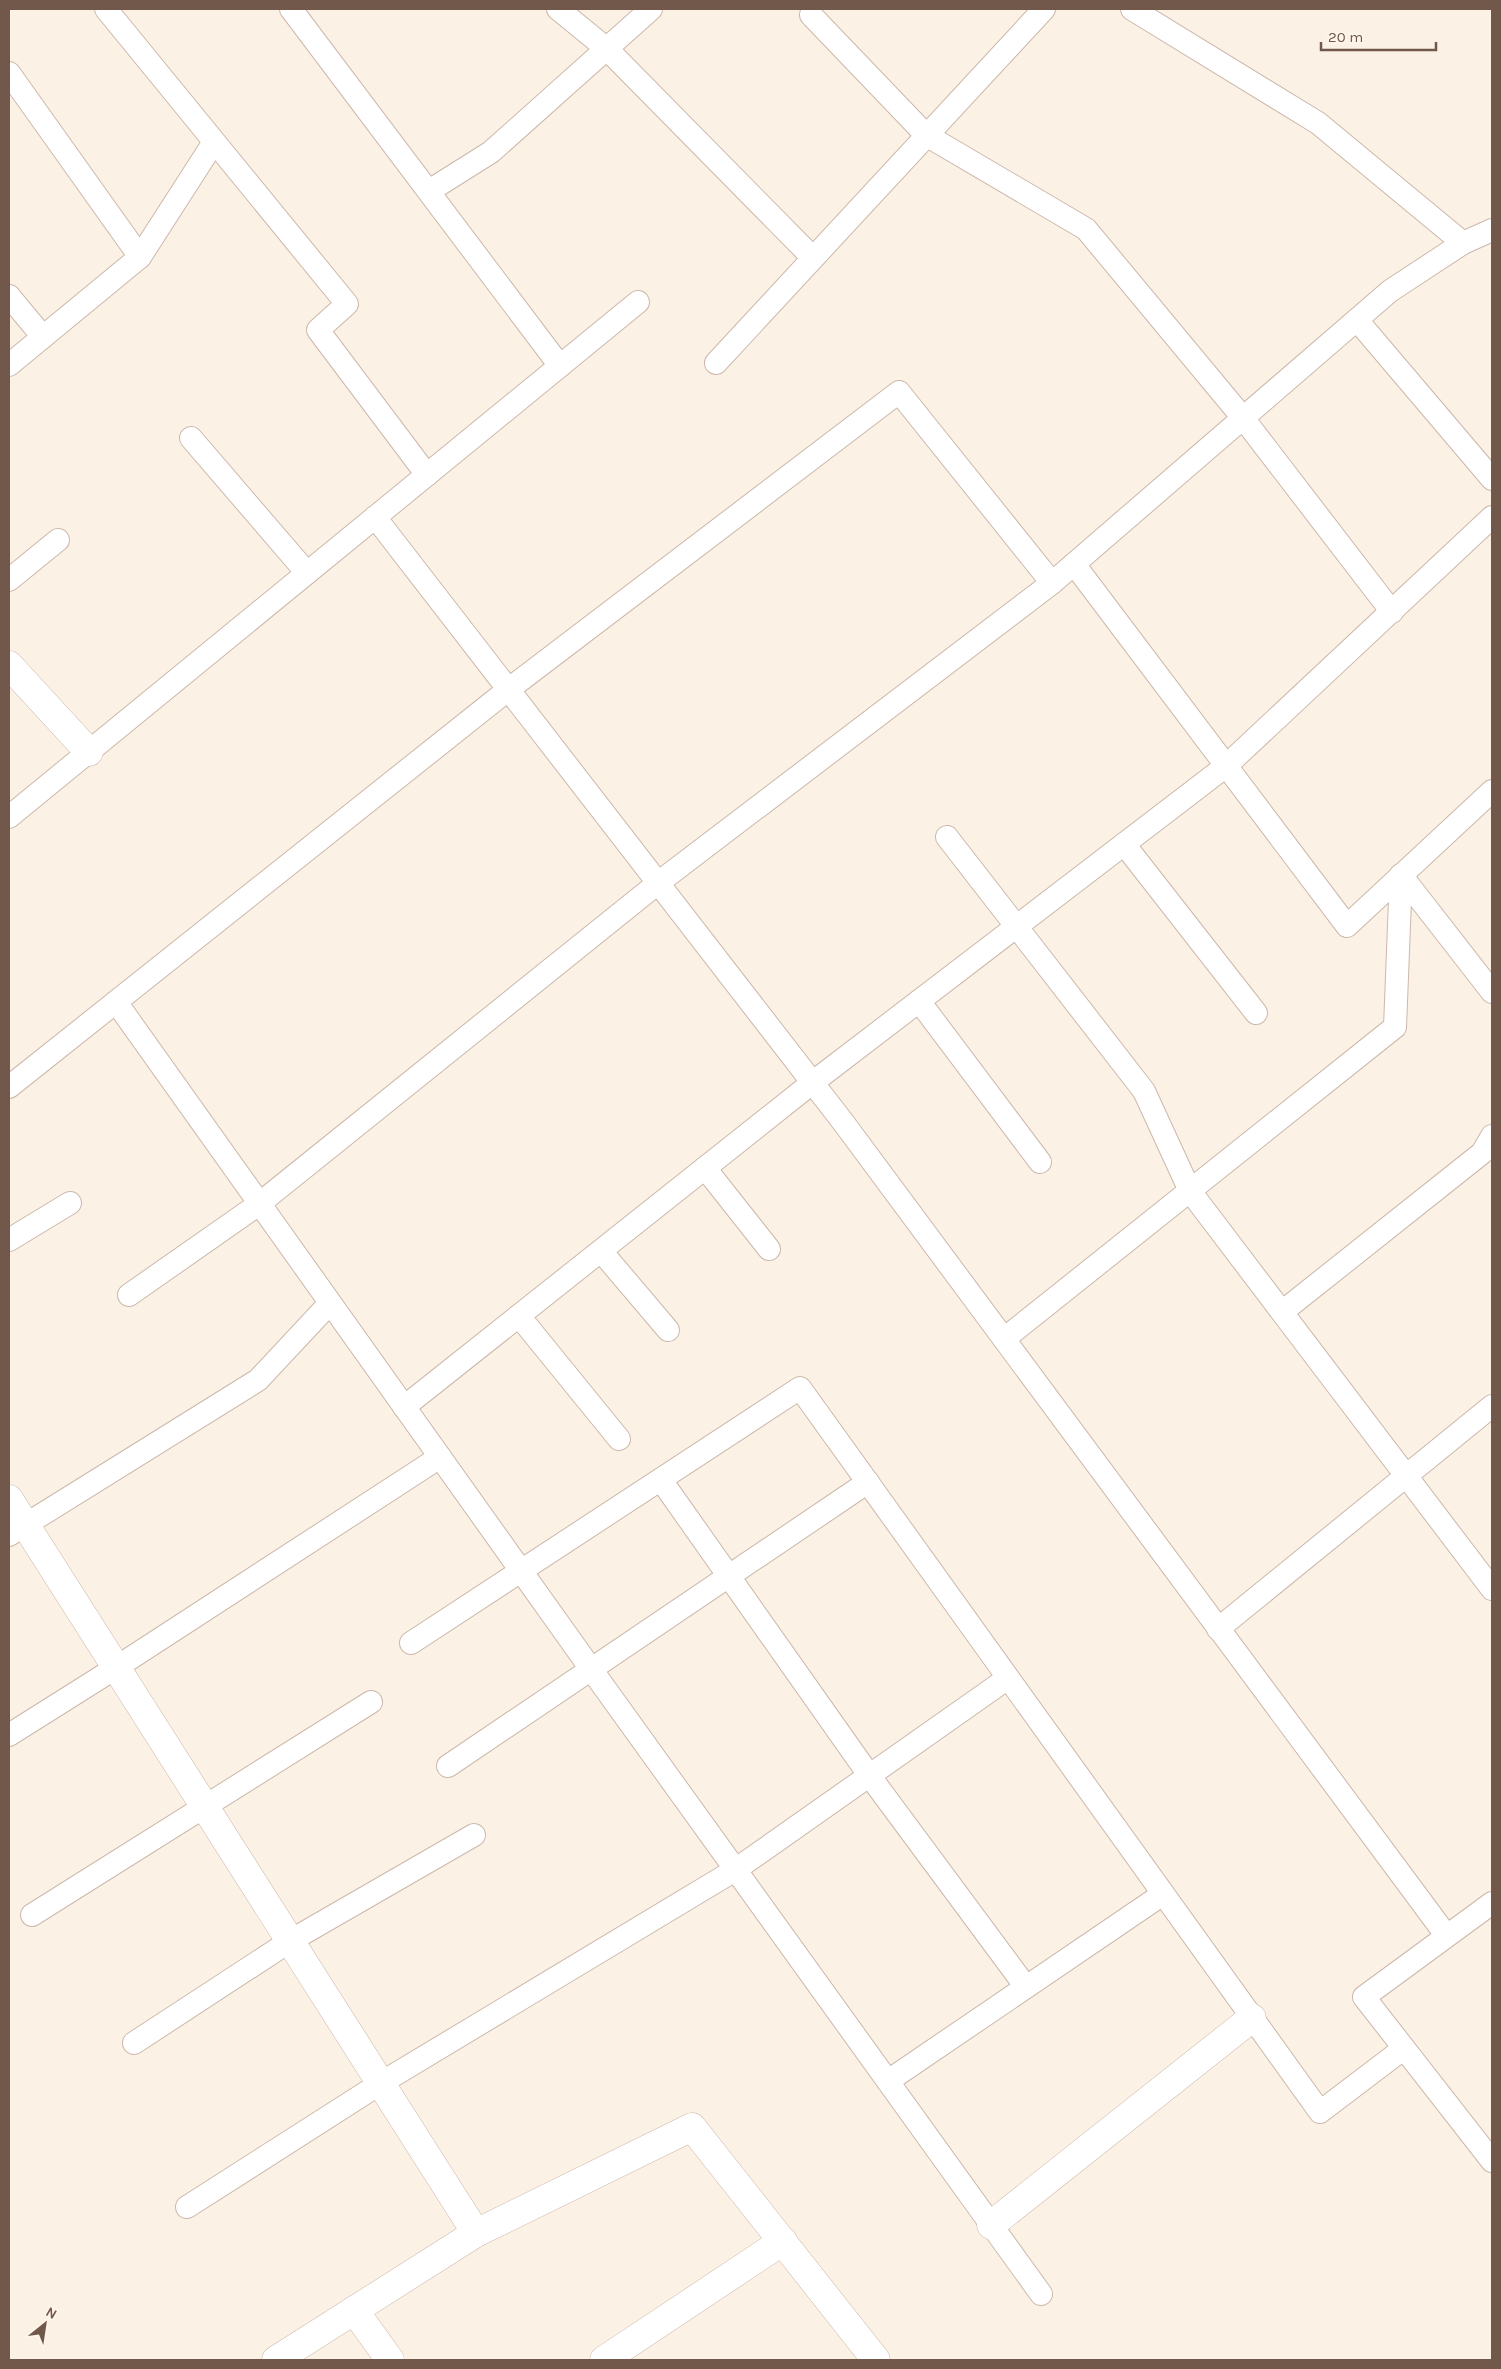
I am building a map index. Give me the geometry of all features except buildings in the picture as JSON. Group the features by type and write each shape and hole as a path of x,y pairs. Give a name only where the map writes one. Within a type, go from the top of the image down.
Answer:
{"street":[{"path":"9,666 89,752"},
{"path":"9,1499 17,1530 116,1667 476,2233"},
{"path":"991,2225 1252,2018"},
{"path":"276,2360 476,2233 692,2126 783,2241 863,2356"},
{"path":"604,2360 783,2241"},
{"path":"354,2310 390,2360"}],"lane":[{"path":"106,9 347,304 318,330 426,476"},
{"path":"291,9 560,366"},
{"path":"558,9 607,49 813,258"},
{"path":"429,191 491,152 651,9"},
{"path":"716,363 1044,9"},
{"path":"1132,9 1318,122 1463,243"},
{"path":"811,15 926,135 1086,229 1243,418 1392,612"},
{"path":"9,73 140,257"},
{"path":"9,366 140,257 214,142"},
{"path":"129,1295 259,1204 658,883 1052,583 1390,291 1463,243 1492,230"},
{"path":"9,296 43,337"},
{"path":"9,817 638,302"},
{"path":"1357,320 1492,478"},
{"path":"9,1087 509,689 899,392 1052,583"},
{"path":"191,438 307,573"},
{"path":"375,517 812,1083 1446,1936"},
{"path":"404,1407 812,1083 1226,766 1492,517"},
{"path":"9,580 58,540"},
{"path":"1074,564 1347,926 1492,791"},
{"path":"947,837 1144,1091 1190,1191 1492,1589"},
{"path":"1124,844 1256,1013"},
{"path":"1401,875 1492,992"},
{"path":"1004,1340 1395,1027 1401,875"},
{"path":"919,1001 1040,1162"},
{"path":"116,1002 735,1870 1042,2294"},
{"path":"1282,1312 1482,1153 1492,1136"},
{"path":"705,1168 769,1249"},
{"path":"9,1240 70,1203"},
{"path":"601,1251 668,1330"},
{"path":"17,1530 258,1380 330,1302"},
{"path":"519,1316 619,1439"},
{"path":"411,1643 800,1388 1320,2112 1403,2049"},
{"path":"1218,1629 1492,1406"},
{"path":"9,1735 440,1457"},
{"path":"661,1480 869,1775 1026,1987"},
{"path":"448,1766 868,1482"},
{"path":"187,2207 381,2083 735,1870 1008,1678"},
{"path":"32,1915 371,1702"},
{"path":"134,2043 290,1941 474,1835"},
{"path":"888,2081 1163,1894"},
{"path":"1492,1903 1364,1997 1492,2161"}]}
